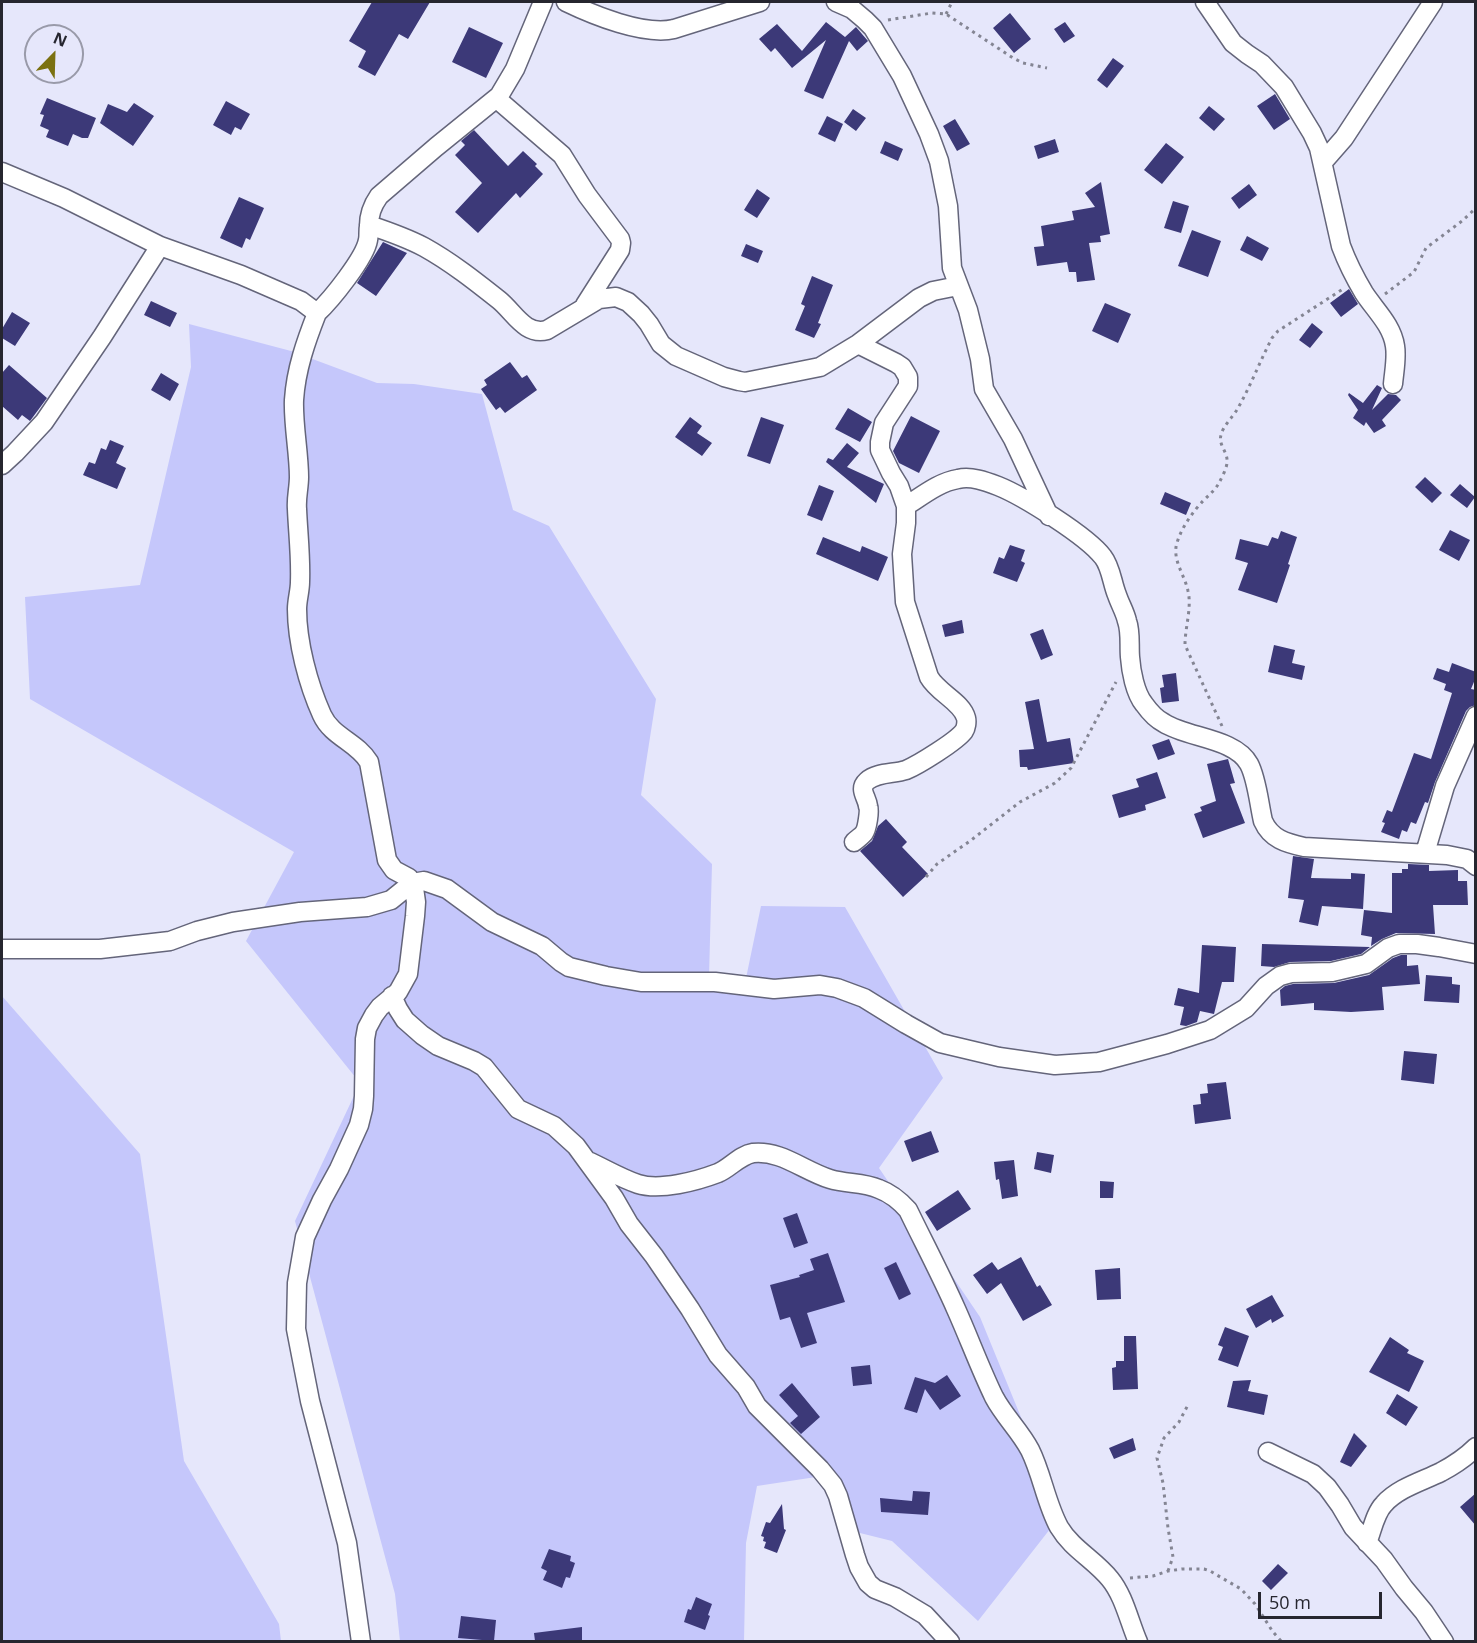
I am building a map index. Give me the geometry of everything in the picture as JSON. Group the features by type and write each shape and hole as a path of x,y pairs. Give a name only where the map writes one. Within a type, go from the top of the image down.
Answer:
{"street":[{"path":"361,1641 347,1543 310,1401 296,1329 297,1283 305,1237 359,1125 364,1102 367,1028 380,1007 398,992 408,974 416,902 409,878 394,870 387,861 369,762 363,753 330,728 322,716 300,641 297,608 300,583 296,506 299,479 294,401 299,366 317,313 338,289 364,251 368,240 371,210 379,196 502,93 515,69 543,2"},
{"path":"566,2 601,17 661,31 760,2"},
{"path":"836,2 852,9 865,20 889,52 929,134 939,161 948,206 952,268 968,310 980,359 984,389 1013,439 1049,516"},
{"path":"1205,2 1233,43 1262,64 1284,87 1320,148 1346,260 1389,329 1394,342 1393,384"},
{"path":"1323,162 1344,138 1433,2"},
{"path":"496,99 562,155 587,195 620,239 620,250 584,307"},
{"path":"2,172 64,198 160,246 302,301 317,313"},
{"path":"369,225 423,247 455,267 502,303 527,328 537,332 547,330 599,299 616,297 632,305 641,314 661,344 670,352 688,362 739,381 752,381 820,367 858,344 919,298 933,291 958,286"},
{"path":"2,465 44,422 160,246"},
{"path":"854,842 865,832 869,810 862,790 867,780 907,770 963,733 966,728 966,717 963,712 936,687 929,677 905,602 902,554 906,506 899,486 880,450 880,442 884,423 908,386 908,376 896,363 858,344"},
{"path":"906,506 939,485 959,478 976,479 1000,487 1049,516 1088,543 1105,560 1127,620 1131,666 1142,702 1164,723 1181,731 1224,744 1240,754 1248,762 1252,772 1266,828 1282,842 1304,847 1458,856 1467,859 1476,867"},
{"path":"1425,853 1445,786 1476,716"},
{"path":"2,949 100,950 170,941 233,922 300,912 367,907 391,900 412,883 424,881 447,889 492,922 542,946 569,967 641,981 714,982 774,988 820,985 837,988 864,998 940,1042 999,1057 1055,1065 1099,1062 1210,1030 1246,1008 1277,977 1291,973 1332,972 1365,964 1388,948 1399,944 1417,944 1476,954"},
{"path":"392,996 405,1020 422,1035 438,1046 474,1060 484,1067 518,1109 560,1131 576,1146 614,1198 629,1224 654,1256 718,1355 746,1387 757,1406 833,1485 859,1567 868,1583 875,1589 896,1597 925,1615 950,1641"},
{"path":"587,1160 639,1185 658,1186 697,1180 720,1172 744,1155 764,1153 793,1162 815,1174 833,1180 865,1184 882,1190 900,1202 908,1210 952,1300 996,1399 1005,1416 1029,1448 1059,1527 1072,1545 1111,1579 1138,1641"},
{"path":"1368,1543 1383,1504 1423,1479 1443,1471 1476,1447"},
{"path":"1268,1452 1313,1474 1327,1487 1353,1527 1384,1560 1444,1641"}],"path":[{"path":"946,14 952,2"},
{"path":"865,20 890,21 933,13 946,14 1013,58 1023,63 1047,68"},
{"path":"1371,303 1411,275 1426,248 1476,208"},
{"path":"1233,750 1185,645 1190,606 1188,590 1176,559 1176,547 1193,514 1218,485 1227,462 1221,434 1237,409 1272,338 1278,331 1358,281"},
{"path":"926,877 937,864 1020,802 1055,783 1071,768 1130,657"},
{"path":"1168,1571 1173,1557 1163,1483 1157,1458 1164,1438 1179,1422 1189,1403"},
{"path":"1111,1579 1153,1576 1182,1569 1204,1569 1240,1589 1255,1604 1273,1632 1282,1641"}],"shaded area":[{"path":"189,324 291,351 377,383 414,384 482,394 513,510 549,526 656,699 641,795 712,864 709,977 745,983 761,906 845,907 943,1078 879,1168 980,1317 1061,1515 978,1621 892,1541 856,1532 829,1475 757,1486 746,1543 744,1641 400,1641 395,1594 295,1221 360,1083 246,941 294,852 30,699 25,597 140,585 191,367"},
{"path":"2,996 140,1154 184,1461 279,1624 281,1641 2,1641"}],"building":[{"path":"372,2 430,2 408,39 399,34 375,76 358,67 366,51 349,41"},
{"path":"1010,13 1031,39 1014,53 993,28"},
{"path":"826,22 845,37 856,27 868,41 857,51 849,41 823,99 804,91 826,40 792,68 775,48 771,52 759,39 777,24 802,51"},
{"path":"1065,22 1075,36 1064,43 1054,29"},
{"path":"469,27 503,43 486,78 452,62"},
{"path":"1113,58 1124,66 1107,88 1097,80"},
{"path":"1275,94 1290,119 1274,130 1257,106"},
{"path":"47,98 96,118 88,138 73,134 68,146 46,137 49,130 40,126 44,115 40,114"},
{"path":"226,101 250,114 241,130 235,127 231,135 213,125"},
{"path":"134,103 154,116 133,146 100,123 108,104 127,112"},
{"path":"1209,106 1225,119 1214,131 1199,118"},
{"path":"853,109 866,118 856,131 844,122"},
{"path":"827,116 843,124 835,142 818,134"},
{"path":"955,119 970,144 957,151 943,126"},
{"path":"474,130 508,166 523,151 537,164 535,166 543,174 520,198 516,193 478,233 455,212 482,183 455,155 465,145 461,141"},
{"path":"1055,139 1059,152 1038,159 1034,146"},
{"path":"885,141 903,149 898,161 880,153"},
{"path":"1166,143 1184,157 1162,184 1144,170"},
{"path":"1101,182 1110,234 1100,236 1101,242 1089,243 1095,280 1077,282 1076,272 1069,272 1067,262 1037,266 1034,247 1044,246 1041,226 1074,220 1072,211 1095,207 1085,193"},
{"path":"1249,184 1257,195 1239,209 1231,198"},
{"path":"757,189 770,198 757,218 744,210"},
{"path":"239,197 264,208 250,240 246,238 242,248 220,238"},
{"path":"1173,201 1189,206 1181,233 1164,228"},
{"path":"1192,230 1221,241 1208,277 1178,266"},
{"path":"1247,236 1269,248 1262,261 1240,250"},
{"path":"383,242 407,253 376,296 357,283"},
{"path":"746,244 763,251 758,263 741,256"},
{"path":"812,276 833,285 818,323 821,324 814,338 795,330 805,306 801,304"},
{"path":"1349,289 1358,304 1341,317 1330,303"},
{"path":"151,301 177,313 170,327 144,315"},
{"path":"1105,303 1131,314 1118,343 1092,331"},
{"path":"12,312 30,323 15,346 2,338 2,329"},
{"path":"1312,323 1323,332 1310,348 1299,340"},
{"path":"510,362 522,378 527,375 537,390 505,413 500,407 496,410 481,389 487,385 484,380"},
{"path":"9,365 47,398 30,421 22,415 18,420 2,406 2,373"},
{"path":"161,373 179,384 170,401 151,390"},
{"path":"1377,385 1382,388 1372,410 1388,394 1396,395 1401,400 1382,420 1386,426 1374,433 1366,422 1364,426 1353,418 1358,410 1348,395 1349,393 1363,403"},
{"path":"848,408 872,422 860,442 835,429"},
{"path":"911,416 940,431 919,473 899,463 893,451"},
{"path":"690,417 702,426 697,433 712,443 702,456 675,437"},
{"path":"761,417 784,425 770,464 747,456"},
{"path":"110,440 124,446 116,463 126,468 117,489 83,475 89,462 95,464 101,448 106,450"},
{"path":"847,443 859,453 847,467 884,484 876,503 826,462 828,458 833,460"},
{"path":"1425,477 1442,493 1432,503 1415,487"},
{"path":"1460,484 1475,497 1467,508 1450,495"},
{"path":"819,485 834,491 822,521 807,515"},
{"path":"1165,492 1191,503 1186,515 1160,504"},
{"path":"1450,530 1470,540 1459,561 1439,550"},
{"path":"1281,531 1297,537 1277,603 1238,590 1248,563 1235,559 1240,539 1268,546 1272,537 1278,539"},
{"path":"823,537 860,552 862,546 888,557 878,581 816,554"},
{"path":"1010,545 1025,550 1021,561 1025,563 1017,582 993,573 999,557 1004,559"},
{"path":"962,620 964,633 945,637 942,625"},
{"path":"1043,629 1053,655 1041,660 1030,634"},
{"path":"1274,645 1295,650 1292,663 1305,666 1302,680 1268,672"},
{"path":"1452,663 1476,672 1471,689 1476,690 1476,705 1466,711 1428,803 1425,802 1416,824 1411,822 1407,832 1402,830 1399,839 1381,832 1385,823 1382,822 1387,810 1392,812 1414,753 1431,759 1452,693 1444,690 1446,684 1433,679 1437,668 1449,672"},
{"path":"1176,673 1179,701 1162,703 1160,688 1164,687 1162,675"},
{"path":"1039,699 1047,742 1070,738 1074,763 1028,770 1027,767 1020,767 1019,750 1034,749 1025,702"},
{"path":"1169,739 1175,754 1158,760 1152,745"},
{"path":"1228,759 1235,783 1230,784 1245,823 1203,838 1194,814 1202,811 1200,807 1216,801 1207,764"},
{"path":"1157,772 1166,798 1145,805 1146,810 1119,818 1112,795 1139,787 1136,779"},
{"path":"886,819 907,842 902,847 928,874 903,897 860,851 872,841 878,826"},
{"path":"1293,856 1314,859 1311,878 1351,879 1351,873 1365,874 1363,909 1322,906 1318,926 1299,922 1304,900 1288,898"},
{"path":"1408,864 1429,865 1429,871 1458,870 1458,881 1467,881 1468,905 1433,905 1435,934 1396,933 1371,946 1372,937 1361,935 1364,910 1392,913 1392,873 1402,873 1402,869 1408,869"},
{"path":"1262,944 1370,947 1361,954 1331,961 1290,962 1274,967 1261,966"},
{"path":"1202,945 1236,947 1234,982 1222,982 1214,1014 1200,1011 1197,1022 1186,1026 1180,1025 1184,1007 1174,1005 1178,988 1199,993"},
{"path":"1401,955 1407,955 1407,966 1418,965 1420,984 1382,987 1384,1010 1351,1012 1314,1010 1314,1003 1281,1006 1280,990 1285,986 1334,983 1369,975"},
{"path":"1426,975 1452,977 1452,984 1460,985 1459,1003 1424,1001"},
{"path":"1404,1051 1437,1054 1434,1084 1401,1080"},
{"path":"1226,1082 1231,1119 1195,1124 1193,1105 1201,1104 1200,1094 1208,1093 1207,1084"},
{"path":"931,1131 939,1152 912,1162 904,1141"},
{"path":"1037,1152 1054,1155 1051,1173 1034,1169"},
{"path":"1014,1160 1018,1196 1002,1199 999,1179 996,1180 994,1162"},
{"path":"1100,1181 1114,1182 1113,1198 1100,1198"},
{"path":"958,1190 971,1209 937,1231 925,1212"},
{"path":"797,1213 808,1243 794,1248 783,1218"},
{"path":"828,1253 845,1302 807,1313 817,1343 801,1348 790,1317 780,1320 770,1285 800,1277 799,1275 814,1270 810,1259"},
{"path":"1021,1257 1037,1287 1040,1285 1052,1305 1023,1321 1001,1283 987,1294 973,1275 992,1262 998,1270"},
{"path":"896,1262 911,1294 899,1300 884,1268"},
{"path":"1120,1268 1121,1299 1097,1300 1095,1270"},
{"path":"1272,1295 1284,1316 1272,1323 1271,1319 1256,1328 1246,1309"},
{"path":"1225,1327 1249,1336 1238,1367 1218,1360 1223,1347 1218,1345"},
{"path":"1124,1336 1136,1336 1138,1389 1113,1390 1112,1368 1116,1367 1116,1361 1124,1361"},
{"path":"1390,1337 1409,1350 1407,1353 1424,1361 1409,1392 1369,1372"},
{"path":"870,1365 872,1384 853,1386 851,1367"},
{"path":"947,1375 961,1396 940,1410 925,1389 917,1413 904,1409 915,1377 935,1383"},
{"path":"1251,1380 1248,1391 1268,1395 1264,1415 1227,1407 1233,1381"},
{"path":"792,1383 820,1417 801,1434 790,1423 798,1416 779,1395"},
{"path":"1397,1394 1418,1407 1406,1426 1386,1413"},
{"path":"1354,1433 1367,1446 1351,1467 1340,1462"},
{"path":"1133,1438 1136,1450 1114,1459 1109,1448"},
{"path":"913,1491 930,1492 928,1515 881,1512 880,1498 912,1501"},
{"path":"1476,1493 1476,1526 1460,1507"},
{"path":"782,1504 784,1529 786,1530 777,1553 764,1548 766,1542 761,1536 766,1522 770,1523"},
{"path":"549,1549 571,1556 570,1561 575,1563 570,1578 566,1577 562,1588 543,1580 547,1571 541,1568"},
{"path":"1278,1564 1288,1573 1271,1590 1262,1581"},
{"path":"696,1597 712,1604 705,1630 684,1622 688,1609 691,1610"},
{"path":"461,1616 496,1620 494,1641 458,1638"},
{"path":"582,1627 582,1641 535,1641 534,1633"}]}
